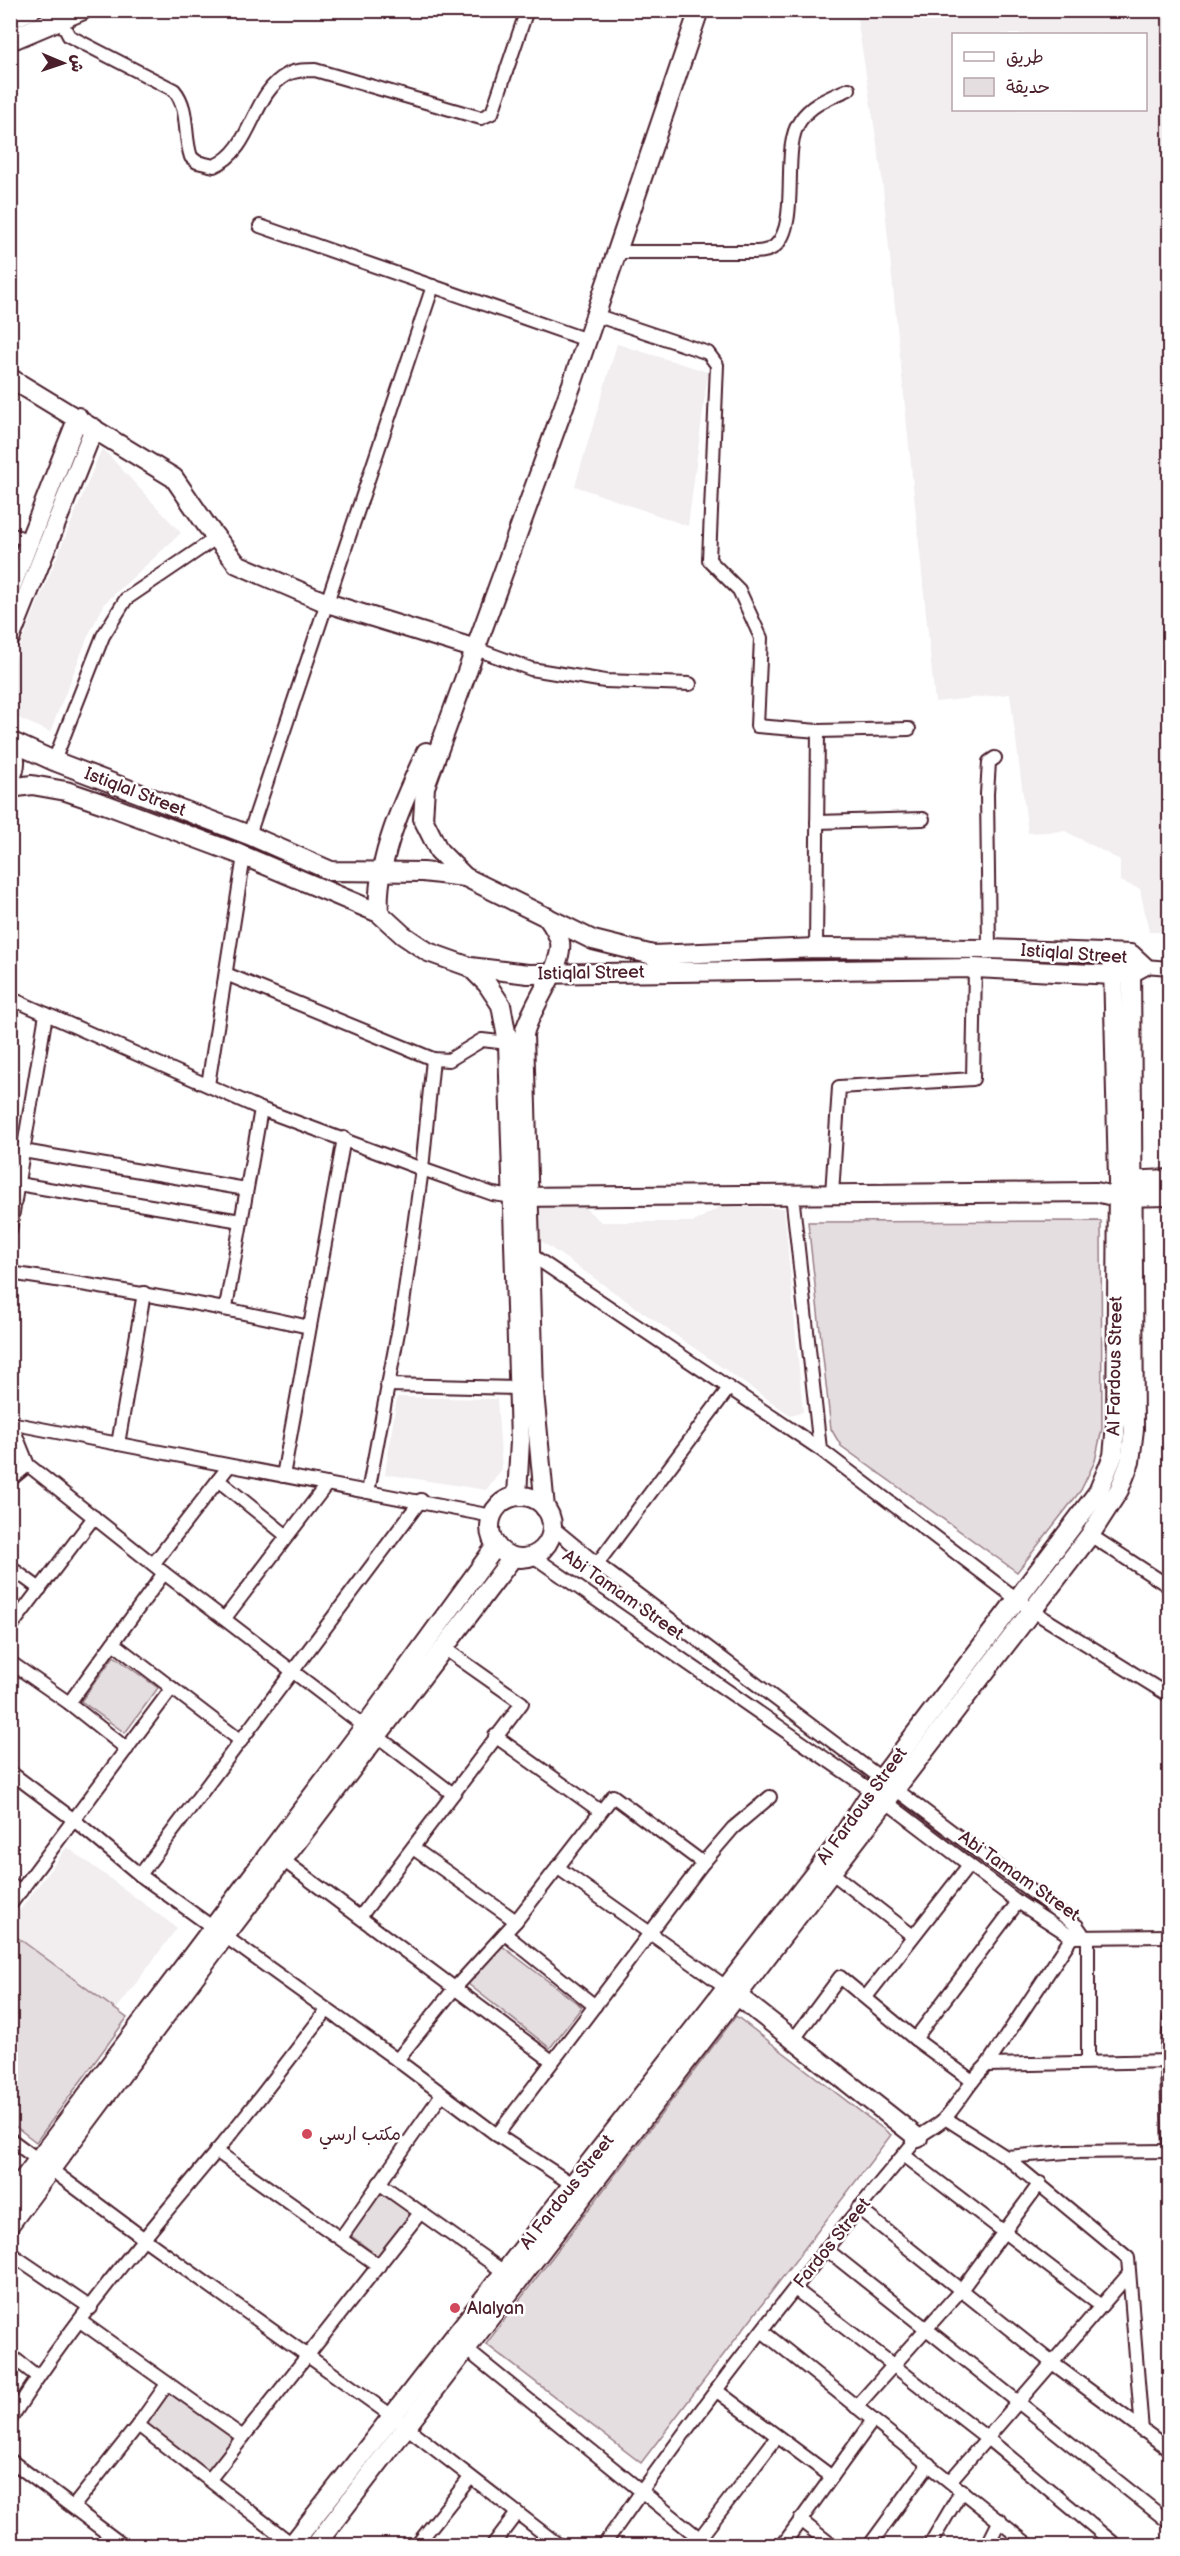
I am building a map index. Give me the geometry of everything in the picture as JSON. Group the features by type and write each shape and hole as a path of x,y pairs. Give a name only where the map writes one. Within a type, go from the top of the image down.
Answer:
{"main road":[{"path":"10,18 30,10"},
{"path":"10,40 81,10"},
{"path":"465,877 439,851 423,819 425,787 596,315 699,10"},
{"path":"10,378 78,417 174,478 237,564 327,603 476,649"},
{"path":"10,590 78,417"},
{"path":"10,639 94,428"},
{"path":"379,913 377,893 398,811 429,747 459,693"},
{"path":"10,743 16,760 15,771 10,780"},
{"name":"Istiqlal Street","path":"10,743 249,835 331,871 423,872 465,877 593,940 653,955 816,948 989,949 1113,954"},
{"name":"Istiqlal Street","path":"10,788 32,785 66,791 244,856 379,913 403,935 428,952 470,967 528,974 1130,967"},
{"path":"517,1496 520,1441 518,1388 524,1034 527,1020 560,957 560,942 548,916"},
{"name":"Al Fardous Street","path":"732,1991 831,1872 883,1791 1016,1598 1098,1492 1113,1456 1125,1189 1130,967 1113,954"},
{"path":"470,967 487,984 501,1005 508,1043 522,1197"},
{"path":"522,1197 1096,1192 1125,1189 1170,1179"},
{"path":"1125,1189 1170,1196"},
{"name":"Al Fardous Street","path":"315,2546 398,2422 732,1991 839,1842 1031,1611 1090,1535 1119,1490 1130,1462 1134,1429 1125,1189"},
{"path":"522,1251 545,1508 552,1527 549,1540 543,1549 533,1556 513,1557 496,1546 489,1526 498,1506 517,1496 537,1501 545,1508"},
{"path":"219,1931 283,1860 496,1546"},
{"path":"10,2224 44,2163 371,1731 444,1648 513,1557"},
{"path":"732,1991 918,2138"},
{"path":"10,2197 44,2163"},
{"name":"Al Fardous Street","path":"458,2343 504,2272 580,2189"},
{"name":"Al Fardous Street","path":"292,2545 398,2422"}],"street":[{"path":"60,19 69,36 174,90 181,99 191,157 197,162 214,166 232,154 272,85 289,73 298,71 315,70 481,118 488,117 492,113 527,10"},
{"path":"617,252 744,252 765,251 776,246 784,232 787,219 793,142 798,123 810,108 849,88"},
{"path":"260,226 587,340"},
{"path":"249,835 433,286"},
{"path":"596,315 708,353 717,365 709,560 739,590 761,638 757,726 818,731 909,729"},
{"path":"10,534 30,541"},
{"path":"54,760 103,636 126,599 216,538"},
{"path":"476,649 531,669 594,680 690,684"},
{"path":"816,948 818,731"},
{"path":"989,949 987,794 989,762 994,758"},
{"path":"817,822 923,819"},
{"path":"208,1085 244,856"},
{"path":"1130,967 1170,968"},
{"path":"831,1194 839,1087 973,1079 975,968"},
{"path":"226,974 433,1059 449,1060 483,1040 508,1043"},
{"path":"10,998 261,1109 493,1194 522,1197"},
{"path":"10,1230 46,1014"},
{"path":"368,1492 402,1311 422,1169 433,1059"},
{"path":"226,1308 261,1109"},
{"path":"283,1476 344,1138"},
{"path":"23,1151 246,1189"},
{"path":"18,1184 241,1221"},
{"path":"792,1194 820,1449"},
{"path":"522,1251 820,1449 1031,1611 1170,1696"},
{"path":"10,1273 144,1293 226,1308 309,1327"},
{"path":"118,1444 144,1293"},
{"path":"387,1385 518,1388"},
{"path":"597,1564 729,1388"},
{"path":"11,1423 229,1466 421,1500 492,1516"},
{"path":"11,1423 28,1465 164,1573 453,1794"},
{"path":"10,1480 28,1465"},
{"path":"154,1563 229,1466"},
{"path":"218,1480 287,1536"},
{"path":"225,1618 327,1484"},
{"path":"140,1875 292,1669 421,1500"},
{"path":"10,1628 94,1517"},
{"name":"Abi Tamam Street","path":"552,1527 883,1791 969,1865 1018,1902 1080,1934"},
{"path":"1090,1535 1170,1587"},
{"name":"Abi Tamam Street","path":"533,1556 883,1791 1080,1934"},
{"path":"10,1567 40,1588"},
{"path":"69,1703 164,1573"},
{"path":"113,1643 241,1740"},
{"path":"360,1917 522,1703 444,1648"},
{"path":"10,1662 69,1703 127,1749"},
{"path":"10,1905 16,1888 74,1820 172,1688"},
{"path":"495,1736 600,1811"},
{"path":"10,1772 74,1820 140,1875 497,2135 580,2189"},
{"path":"397,2060 454,1989 516,1921 612,1796 703,1863"},
{"path":"497,2135 703,1863 733,1828 770,1797"},
{"path":"413,1848 516,1921"},
{"path":"283,1860 552,2061"},
{"path":"866,1998 969,1865"},
{"path":"557,1867 732,1991"},
{"path":"831,1872 913,1936"},
{"path":"915,2039 1018,1902"},
{"path":"505,1934 595,2006"},
{"path":"1088,2061 1080,1934 1170,1936"},
{"name":"Fardos Street","path":"603,2546 640,2492 858,2208 918,2138 945,2118 971,2080 987,2065 1080,1934"},
{"path":"794,2039 840,1977 915,2039 971,2080"},
{"path":"10,2420 38,2377 143,2238 216,2151 327,2010"},
{"path":"1006,2157 1067,2152 1169,2151 1170,2018"},
{"path":"987,2065 1168,2061"},
{"path":"341,2238 442,2094"},
{"path":"945,2118 1006,2157 1040,2183 1128,2258 1142,2432"},
{"path":"10,2139 398,2422 560,2546"},
{"path":"216,2151 379,2266"},
{"path":"904,2156 1101,2306"},
{"path":"379,2183 504,2272"},
{"path":"856,2407 961,2290 1040,2183"},
{"path":"858,2208 1142,2432 1170,2450"},
{"path":"210,2479 420,2213"},
{"path":"826,2249 1170,2523"},
{"path":"10,2253 90,2308"},
{"path":"950,2481 1128,2275"},
{"path":"795,2289 987,2438 1117,2546"},
{"path":"80,2321 243,2437"},
{"path":"762,2331 1030,2545"},
{"path":"458,2343 704,2542 777,2436"},
{"path":"10,2355 38,2377"},
{"path":"73,2507 138,2425 167,2384"},
{"path":"717,2391 832,2477"},
{"path":"782,2546 873,2420"},
{"path":"138,2425 292,2545"},
{"path":"10,2460 124,2546"},
{"path":"868,2546 929,2464"},
{"path":"416,2546 470,2478"},
{"path":"929,2546 962,2490"},
{"path":"492,2546 517,2513"},
{"path":"800,2520 833,2546"},
{"path":"987,2546 1000,2520"}],"shaded area":[{"path":"856,11 1169,11 1169,932 1149,932 1140,889 1120,881 1120,860 1065,831 1028,833 1010,694 935,702 881,169"},
{"path":"617,344 708,372 688,526 575,486"},
{"path":"102,448 181,533 105,603 89,634 50,732 11,715 11,668"},
{"path":"583,1206 601,1222 694,1222 721,1206 784,1208 803,1412 790,1415 538,1239 538,1207"},
{"path":"397,1397 497,1399 502,1469 486,1490 385,1474"},
{"path":"67,1847 177,1928 116,2010 11,1932 11,1922"}],"green space":[{"path":"1101,1221 1102,1429 1095,1461 1081,1490 1017,1572 841,1446 831,1429 808,1222"},
{"path":"114,1656 158,1688 125,1733 81,1701"},
{"path":"10,1932 127,2018 36,2142 11,2123"},
{"path":"502,1946 582,2007 550,2048 468,1984"},
{"path":"736,2016 891,2135 641,2463 486,2344"},
{"path":"379,2192 411,2213 378,2256 350,2235"},
{"path":"170,2392 235,2439 208,2471 146,2424"}],"place":[{"name":"مكتب ارسي","path":"307,2134"},
{"name":"Alalyan","path":"455,2308"}]}
